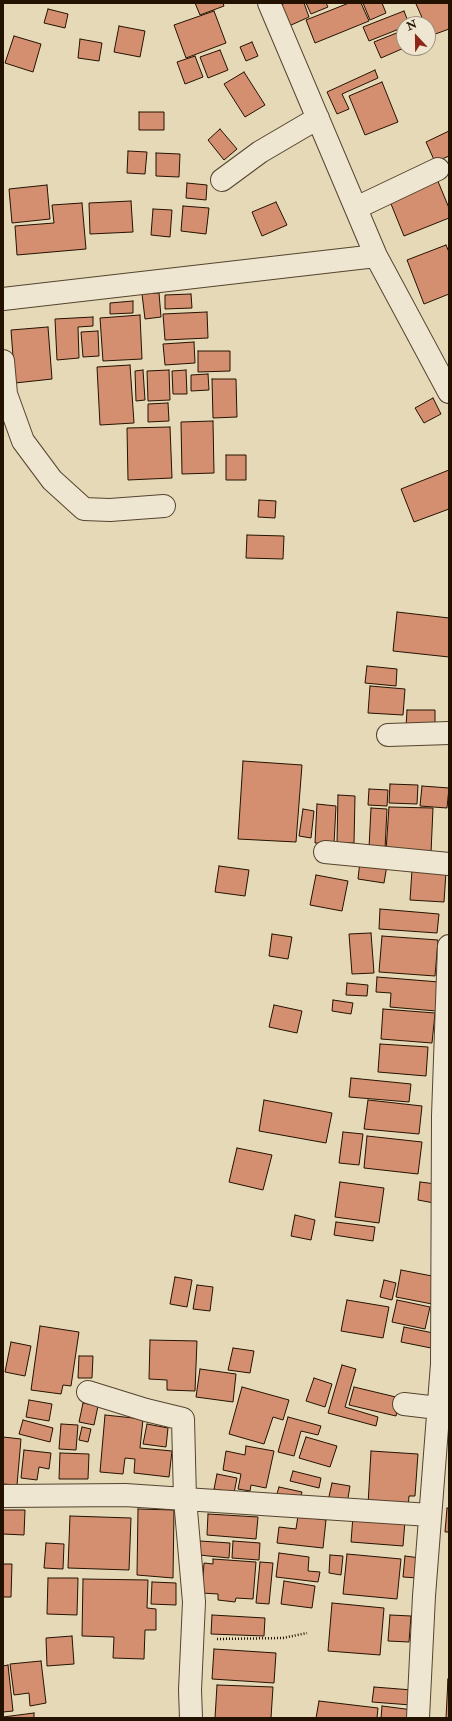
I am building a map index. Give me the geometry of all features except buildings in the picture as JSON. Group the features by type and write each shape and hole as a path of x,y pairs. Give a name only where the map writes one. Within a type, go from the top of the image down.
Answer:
{"street":[{"path":"269,3 376,256 449,392"},
{"path":"222,180 260,152 318,118"},
{"path":"356,208 438,169"},
{"path":"3,299 376,256"},
{"path":"3,362 6,394 23,441 52,480 84,509 110,510 164,506"},
{"path":"388,735 449,733"},
{"path":"325,852 449,864"},
{"path":"418,1718 424,1596 442,1364 443,1116 449,946"},
{"path":"88,1392 146,1410 183,1419 185,1499 194,1602 191,1718"},
{"path":"404,1404 438,1408"},
{"path":"3,1496 125,1495 430,1515"}],"path":[{"path":"192,1639 283,1638 306,1633"}]}
